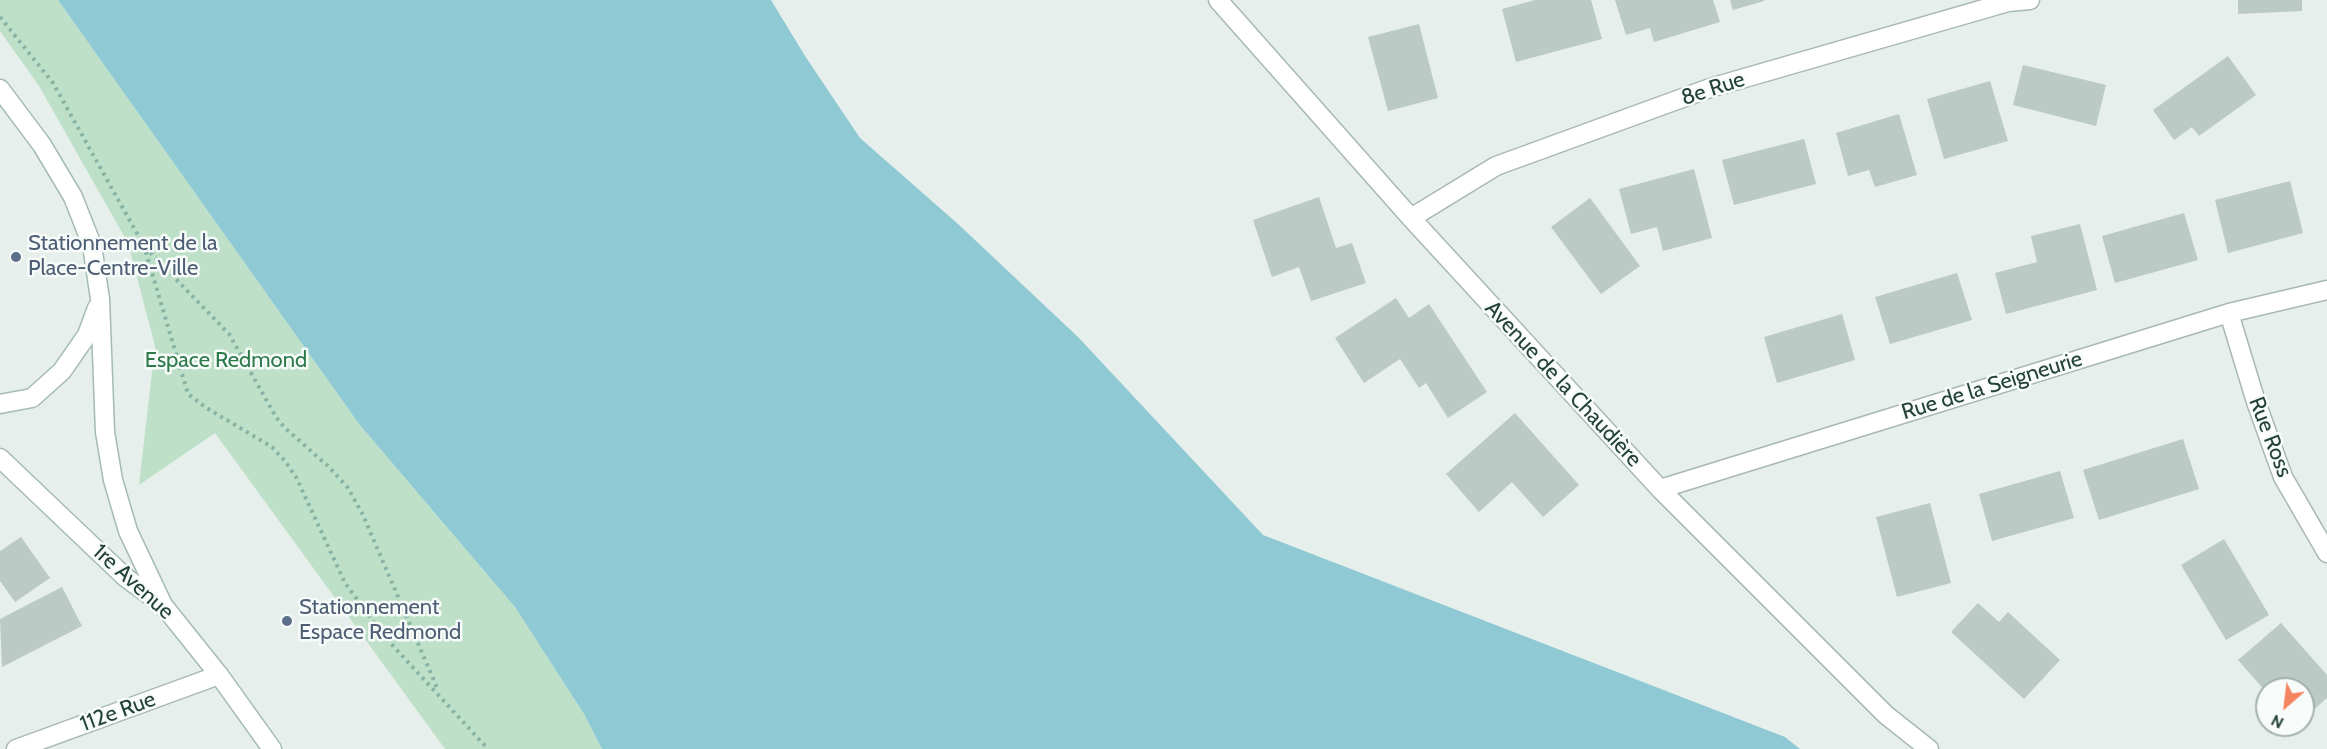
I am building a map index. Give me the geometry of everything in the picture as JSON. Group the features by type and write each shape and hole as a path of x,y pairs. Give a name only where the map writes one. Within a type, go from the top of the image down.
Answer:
{"street":[{"name":"Avenue de la Chaudière","path":"1218,0 1411,218 1660,489 1886,715 1929,749"},
{"name":"8e Rue","path":"1411,218 1496,166 1710,88 2008,2 2030,0"},
{"path":"0,89 42,146 73,197 92,245 100,299 105,432 113,480 128,531 163,605"},
{"name":"Rue de la Seigneurie","path":"1660,489 2229,313 2327,290"},
{"path":"0,404 32,398 62,371 87,335 100,299"},
{"name":"Rue Ross","path":"2229,313 2256,402 2283,477 2327,553"},
{"name":"1re Avenue","path":"0,458 125,578 163,605 219,675 272,749"},
{"name":"112e Rue","path":"16,749 219,675"}],"path":[{"path":"0,17 53,83 144,246 188,394 205,407 272,447 285,460 296,477 345,583 384,636 439,693 488,749"},
{"path":"144,246 229,334 284,427 329,467 348,488 363,515 439,693"}],"green space":[{"name":"Espace Redmond","path":"0,0 58,0 359,424 515,607 584,714 602,749 445,749 215,433 139,485 155,346 128,243 39,86 0,31"}],"water":[{"path":"58,0 771,0 860,138 958,224 1078,337 1263,535 1785,737 1800,749 602,749 584,714 515,607 359,424"}],"building":[{"path":"1535,0 1591,0 1602,39 1516,62 1502,9"},
{"path":"1615,0 1713,0 1720,22 1654,42 1650,28 1626,35"},
{"path":"1730,0 1764,0 1764,1 1733,10"},
{"path":"2238,0 2302,0 2302,11 2238,14"},
{"path":"1419,24 1438,98 1388,111 1368,37"},
{"path":"2228,56 2256,95 2199,136 2192,127 2174,140 2153,110"},
{"path":"2023,65 2106,85 2096,126 2013,105"},
{"path":"1990,81 2008,141 1944,159 1927,99"},
{"path":"1899,114 1917,175 1875,187 1869,170 1848,176 1836,133"},
{"path":"1804,139 1816,184 1734,205 1722,160"},
{"path":"1694,169 1712,238 1663,251 1657,227 1631,234 1619,189"},
{"path":"2290,181 2303,233 2228,253 2215,200"},
{"path":"1319,197 1336,248 1352,243 1366,283 1311,301 1299,267 1272,277 1253,220"},
{"path":"1590,198 1640,266 1601,294 1551,227"},
{"path":"2184,213 2198,260 2115,283 2102,236"},
{"path":"2080,224 2097,290 2006,314 1995,273 2037,262 2031,236"},
{"path":"1957,273 1972,320 1890,344 1875,297"},
{"path":"1396,298 1409,318 1429,304 1487,392 1448,418 1426,383 1419,388 1400,359 1364,383 1335,338"},
{"path":"1842,314 1855,360 1777,383 1764,337"},
{"path":"1515,413 1579,485 1543,517 1512,482 1479,512 1446,474"},
{"path":"2183,439 2199,489 2099,520 2083,470"},
{"path":"2060,471 2074,518 1992,541 1979,494"},
{"path":"1930,503 1951,583 1897,597 1876,517"},
{"path":"21,537 50,578 15,602 0,581 0,551"},
{"path":"2224,539 2269,615 2226,640 2181,565"},
{"path":"62,587 82,626 2,667 0,619"},
{"path":"1978,603 1999,622 2008,612 2060,660 2024,699 1951,632"},
{"path":"2281,623 2327,675 2327,698 2315,708 2315,677 2255,677 2255,679 2238,660"}],"place":[{"name":"Stationnement de la Place-Centre-Ville","path":"16,257"},
{"name":"Stationnement Espace Redmond","path":"287,621"}]}
